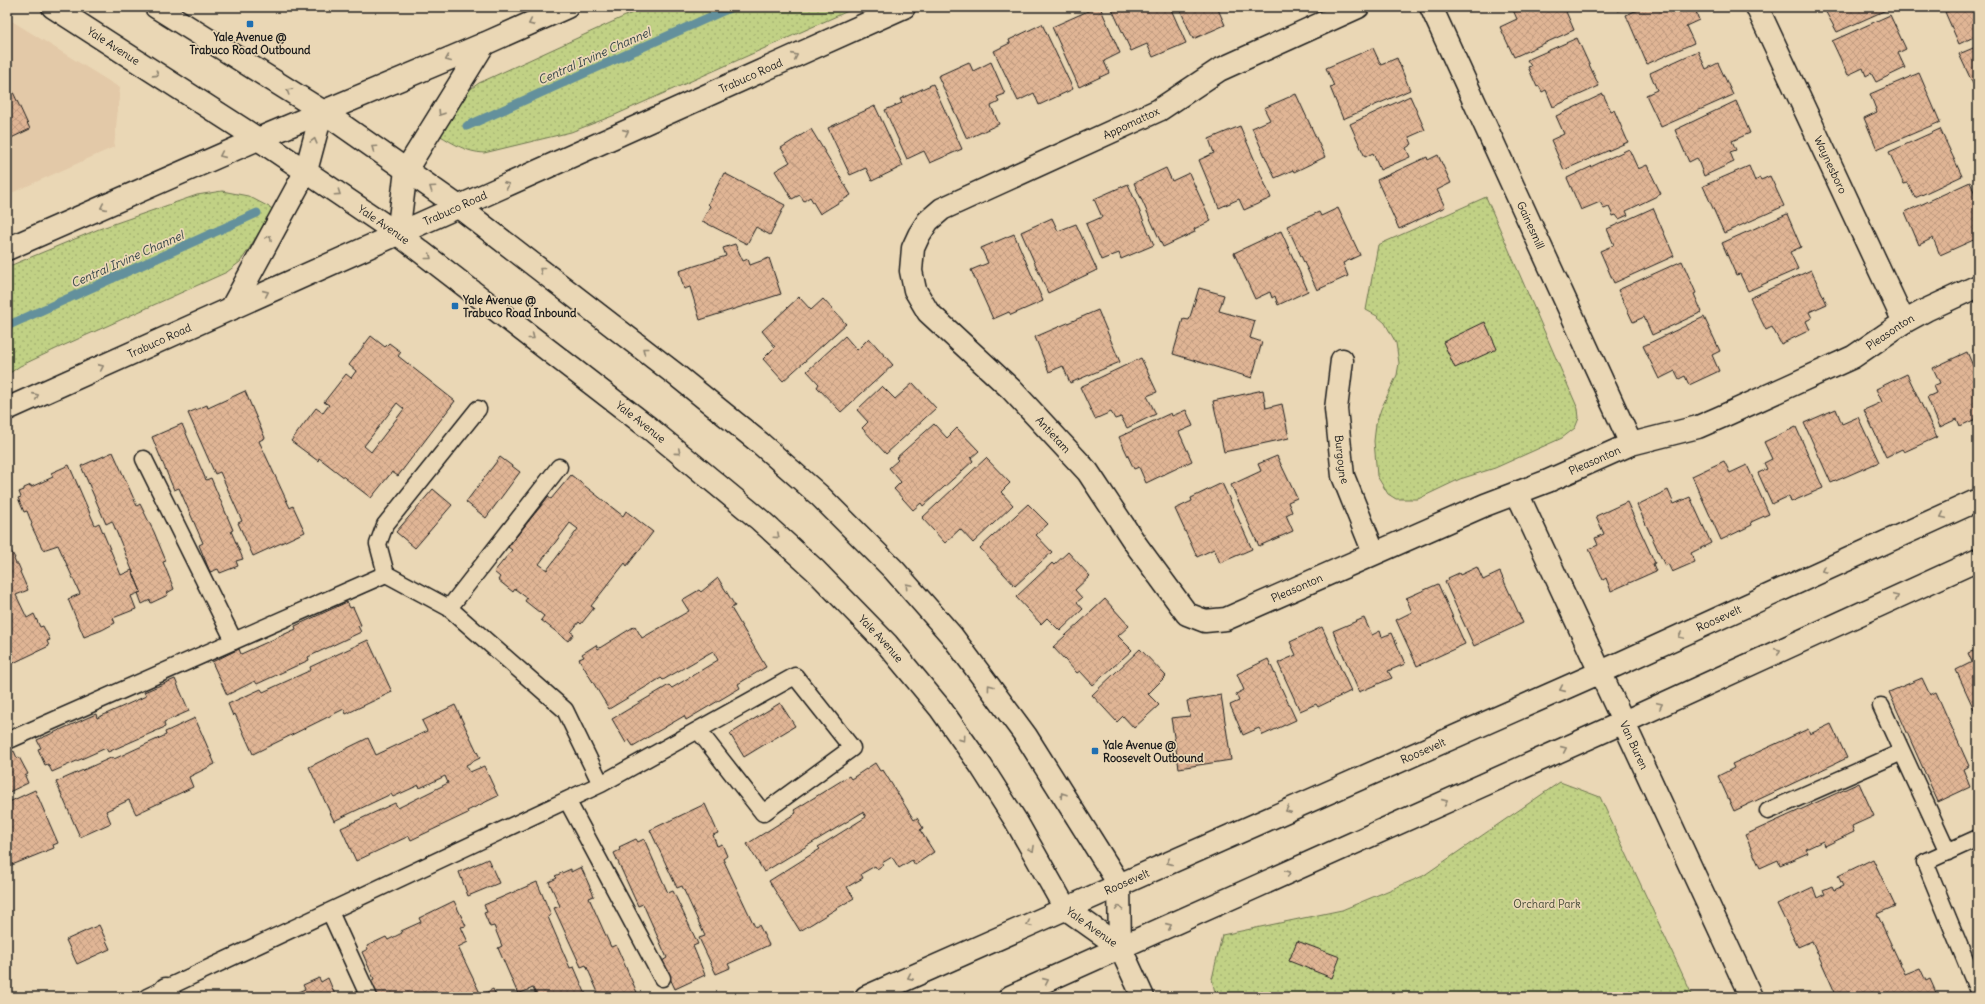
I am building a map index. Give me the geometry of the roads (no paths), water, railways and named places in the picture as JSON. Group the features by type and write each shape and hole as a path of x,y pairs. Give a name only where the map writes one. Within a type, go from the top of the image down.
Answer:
{"street":[{"name":"Yale Avenue","path":"53,7 258,139 398,234 649,428 760,520 815,570 887,644 940,708 981,766 1016,821 1065,908 1120,947"},
{"path":"156,7 322,112 459,207 669,370 760,443 820,496 894,570 952,636 1026,736 1119,884"},
{"path":"7,249 258,139 484,44 567,7"},
{"name":"Trabuco Road","path":"7,409 904,7"},
{"name":"Appomattox","path":"914,248 919,235 928,221 942,209 1159,110 1219,70 1358,7"},
{"name":"Gainesmill","path":"1431,7 1631,444"},
{"name":"Waynesboro","path":"1756,7 1904,322"},
{"path":"398,234 406,170 484,44"},
{"path":"230,309 306,171 322,112"},
{"name":"Antietam","path":"914,248 912,271 915,290 928,312 1010,389 1088,472 1187,614 1205,621"},
{"name":"Pleasonton","path":"1205,621 1226,619 1485,505 1517,494 1631,444 1698,426 1721,417 1853,357 1904,322 1978,286"},
{"name":"Burgoyne","path":"1342,360 1336,409 1343,476 1374,553"},
{"name":"Van Buren","path":"1517,494 1751,997"},
{"name":"Roosevelt","path":"866,997 1601,672 1978,500"},
{"path":"1010,997 1624,722 1978,560"},
{"name":"Yale Avenue","path":"1119,884 1120,947 1142,997"}],"lane":[{"path":"478,408 385,525 378,544 386,574 449,608 565,710 601,784"},
{"path":"144,459 234,641"},
{"path":"449,608 559,467"},
{"path":"7,741 386,574"},
{"path":"161,994 330,912 601,784 698,730 795,676 852,748 763,813 698,730"},
{"path":"1881,706 1948,852"},
{"path":"1768,811 1902,752"},
{"path":"567,800 662,978"},
{"path":"1978,838 1925,862 1978,991"},
{"path":"330,912 369,997"}],"waterway":[{"name":"Central Irvine Channel","path":"467,126 732,7"},
{"name":"Central Irvine Channel","path":"7,326 257,213"}],"place":[{"name":"Yale Avenue @ Trabuco Road Outbound","path":"250,24"},
{"name":"Yale Avenue @ Trabuco Road Inbound","path":"455,306"},
{"name":"Yale Avenue @ Roosevelt Outbound","path":"1095,751"}],"park label":[{"name":"Orchard Park","path":"1547,904"}]}
